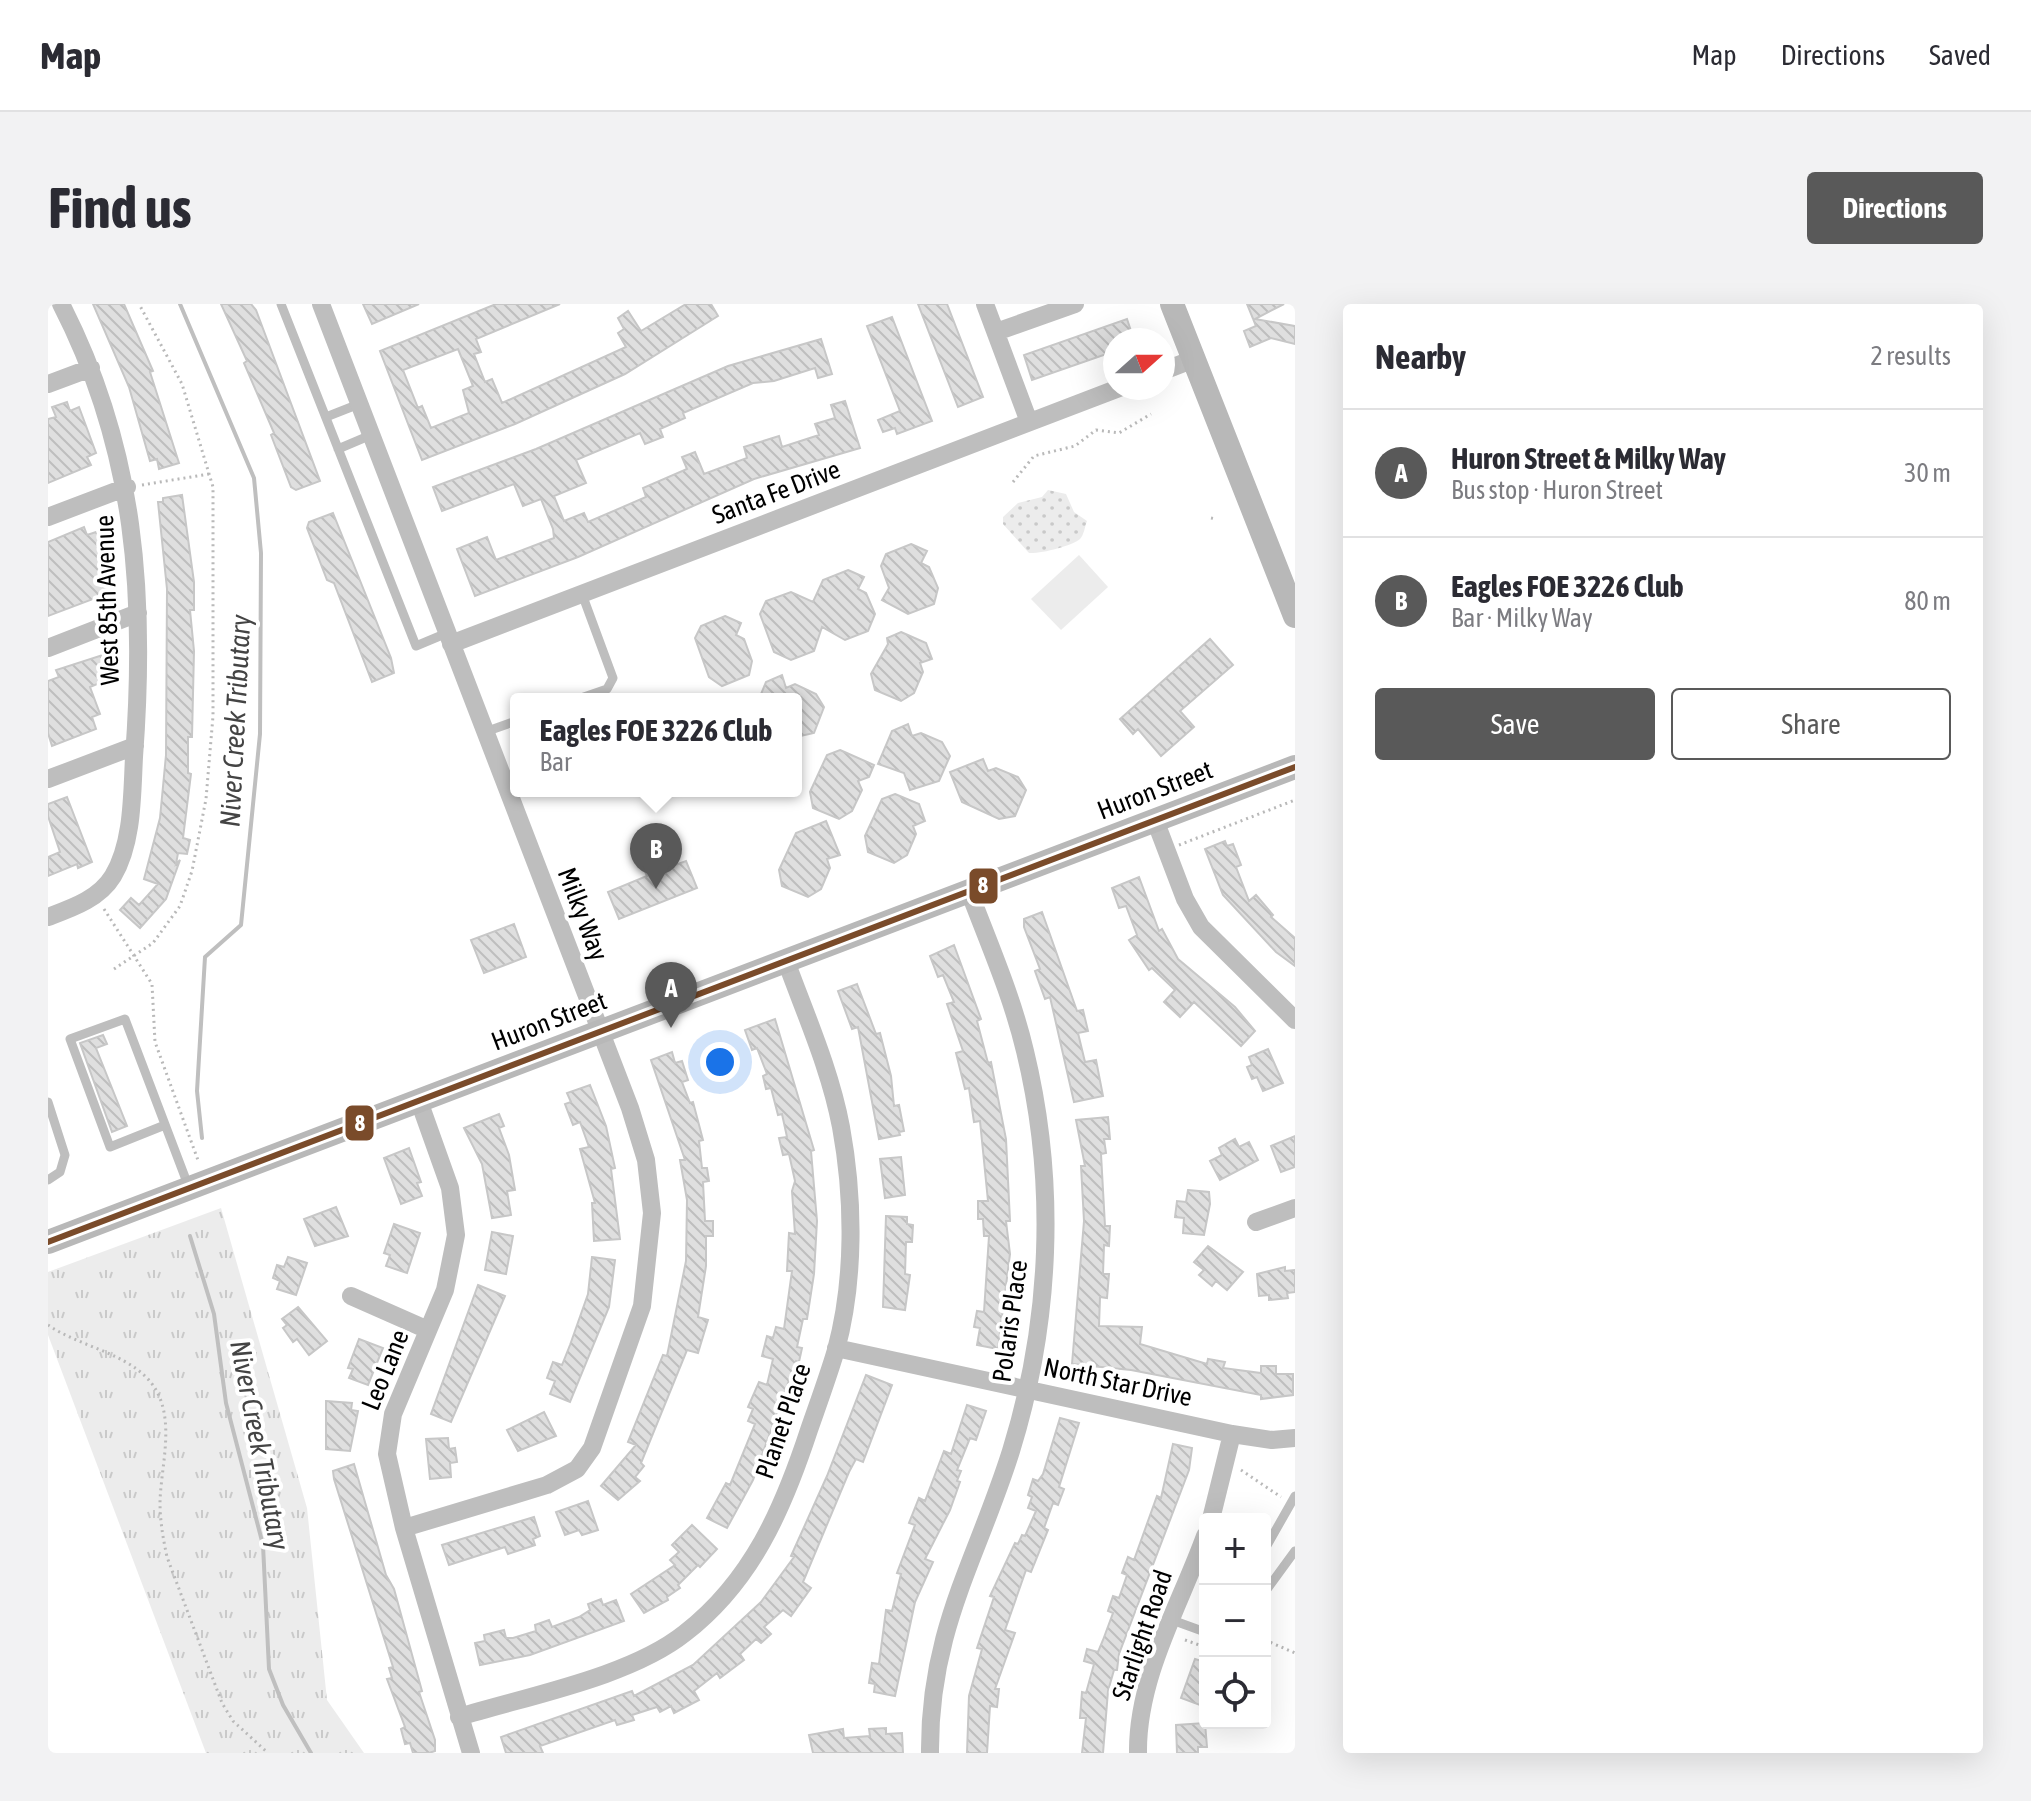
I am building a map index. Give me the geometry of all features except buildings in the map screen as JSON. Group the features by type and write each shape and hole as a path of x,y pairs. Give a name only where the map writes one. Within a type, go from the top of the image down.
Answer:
{"main road":[{"path":"1172,304 1295,616"},
{"name":"Huron Street","path":"48,1242 1295,767"}],"street":[{"name":"West 85th Avenue","path":"61,304 91,368 110,422 127,487 138,613 131,802 121,857 113,875 95,896"},
{"name":"Milky Way","path":"321,304 510,796"},
{"path":"985,304 1029,422"},
{"path":"996,332 1075,304"},
{"path":"1175,366 1194,359"},
{"path":"48,384 91,368"},
{"name":"Santa Fe Drive","path":"449,639 582,594 1103,394"},
{"path":"48,517 127,487"},
{"path":"48,648 138,613"},
{"path":"48,779 135,746"},
{"name":"Milky Way","path":"404,1528 567,1476 585,1460 601,1431 642,1306 652,1213 646,1160 601,1031 510,797"},
{"path":"1155,820 1192,914 1201,927 1295,1020"},
{"name":"Polaris Place","path":"930,1753 933,1685 945,1629 1010,1454 1028,1390 1046,1254 1039,1123 1012,1005 969,891"},
{"path":"48,917 95,896"},
{"name":"Planet Place","path":"459,1717 628,1664 683,1635 722,1601 748,1568 780,1510 836,1348 849,1232 841,1130 822,1053 786,961"},
{"name":"Leo Lane","path":"419,1101 446,1176 456,1219 454,1255 445,1290 393,1414 388,1437 392,1484 471,1753"},
{"path":"1256,1222 1295,1208"},
{"path":"351,1296 428,1330"},
{"name":"North Star Drive","path":"836,1348 1232,1434 1272,1440 1295,1438"},
{"path":"1212,1513 1232,1434"},
{"name":"Starlight Road","path":"1138,1753 1143,1705 1199,1551"}],"lane":[{"path":"281,304 416,646 449,639"},
{"path":"326,417 359,404"},
{"path":"338,449 371,435"},
{"path":"582,594 613,678 607,689 595,693"},
{"path":"485,732 510,723"},
{"path":"165,1125 110,1147 70,1039 125,1019 165,1125 198,1185"},
{"path":"48,1102 65,1155 64,1167 48,1180"},
{"path":"1271,1538 1293,1500"},
{"path":"1270,1585 1295,1551"},
{"path":"1172,1620 1199,1630"}],"path":[{"path":"114,969 137,955 167,928 180,906 192,871 206,799 213,716 213,487 182,384 139,304"},
{"path":"1013,482 1034,456 1075,446 1096,430 1119,433 1151,414"},
{"path":"127,487 209,474"},
{"path":"1166,850 1295,800"},
{"path":"95,896 137,955 152,984 158,1054 198,1185"},
{"path":"48,1325 131,1367 147,1378 159,1396 166,1435 160,1501 161,1532 167,1557 222,1703 233,1721 268,1753"},
{"path":"1241,1470 1293,1500"},
{"path":"1185,1640 1199,1645"},
{"path":"1271,1643 1295,1653"}],"green space":[{"path":"1048,490 1066,494 1074,512 1087,521 1080,539 1048,551 1029,553 1003,524 1003,517 1018,503 1042,497"},
{"path":"1079,555 1108,587 1061,630 1031,599"},
{"path":"221,1208 307,1508 327,1700 364,1753 206,1753 48,1335 48,1272"}],"waterway":[{"name":"Niver Creek Tributary","path":"180,304 254,478 261,553 260,734 241,925 205,957 197,1091 202,1138"},
{"name":"Niver Creek Tributary","path":"190,1236 214,1314 226,1403 263,1545 269,1669 283,1705 311,1753"}],"transit line":[{"name":"8","path":"48,1242 1295,767"}],"place":[{"name":"Eagles FOE 3226 Club","path":"656,889"},
{"name":"Huron Street & Milky Way","path":"671,1028"}]}
